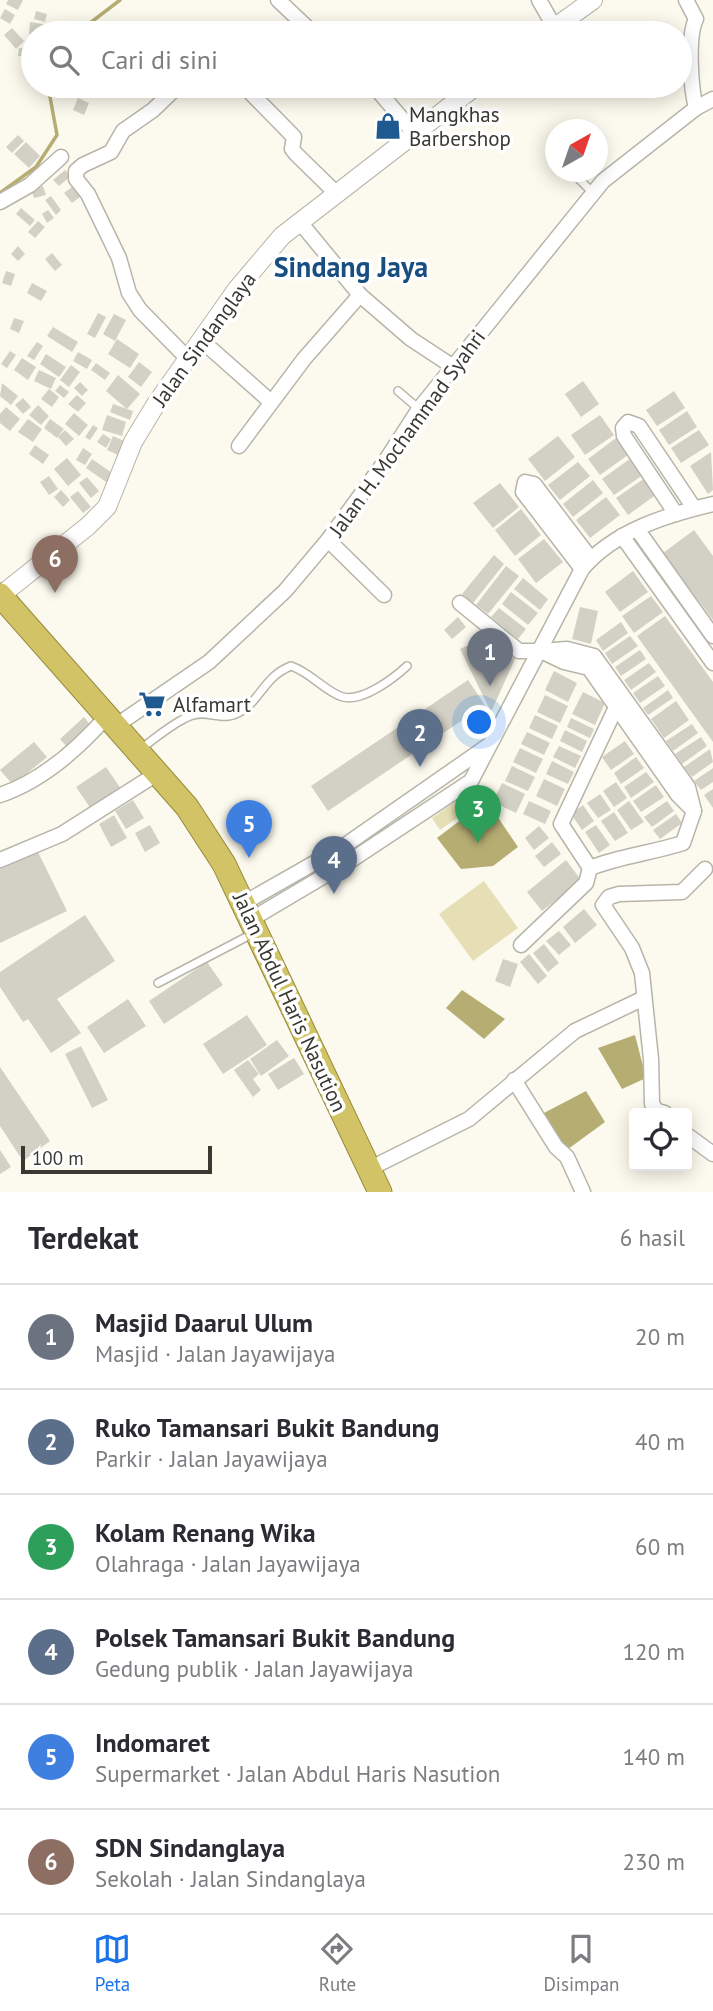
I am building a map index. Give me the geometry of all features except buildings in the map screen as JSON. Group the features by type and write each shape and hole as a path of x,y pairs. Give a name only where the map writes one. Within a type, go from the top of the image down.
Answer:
{"highway":[{"name":"Jalan Abdul Haris Nasution","path":"1,600 158,772 187,807 224,863 380,1192"}],"street":[{"path":"278,0 300,21"},
{"path":"539,0 547,21"},
{"path":"564,21 593,0"},
{"path":"686,0 696,19 692,30 692,71"},
{"path":"692,89 696,108"},
{"path":"166,98 123,131 111,152 76,171 76,178 88,194 119,258 129,293 140,310 188,359"},
{"path":"256,98 294,137 292,149 296,154 337,194"},
{"path":"384,98 415,134"},
{"name":"Jalan Sindanglaya","path":"1,600 89,526 107,507 133,442 237,289 282,236 461,98"},
{"name":"Jalan H. Mochammad Syahri","path":"0,795 30,782 113,720 209,662 285,591 328,540 452,366 603,181 696,108 713,99"},
{"path":"0,202 30,185 61,157"},
{"path":"299,221 360,295 411,339 452,366"},
{"path":"239,446 271,402 360,295"},
{"path":"201,340 271,402"},
{"path":"676,514 624,436 623,428 628,422 639,426 694,508"},
{"path":"525,482 534,484 587,564 523,492 525,482"},
{"path":"250,919 324,878 471,781 587,564 622,536 676,514 713,504"},
{"path":"637,529 713,636"},
{"path":"622,536 710,653"},
{"path":"328,540 384,595"},
{"path":"460,603 519,650 541,651 564,662 589,668 619,700 688,787 694,811 683,844 652,853 614,859 590,868"},
{"path":"521,945 586,883 590,868 561,824 619,700"},
{"path":"250,919 313,863 344,846 492,743"},
{"path":"0,860 62,834 158,772"},
{"path":"655,1108 652,1104 652,1059 642,973 632,948 603,908 604,903 619,894 682,892 705,869"},
{"path":"369,1169 469,1119 575,1031 644,998"},
{"path":"514,1080 556,1147 567,1157 583,1192"},
{"path":"692,1139 713,1154"}],"lane":[{"path":"582,182 593,194"},
{"path":"398,391 419,409"},
{"path":"139,750 191,715 224,718 237,714 250,705 271,676 290,666 305,670 342,697 356,696 396,676 407,666"},
{"path":"436,782 446,797"},
{"path":"158,983 250,919"}],"shaded area":[{"path":"465,795 474,806 440,830 432,818"},
{"path":"497,816 518,847 493,866 461,869 437,838 462,819"},
{"path":"484,881 518,928 473,961 439,914"},
{"path":"462,990 505,1019 484,1039 446,1008"},
{"path":"635,1035 646,1078 622,1089 598,1048"},
{"path":"586,1091 605,1122 564,1152 542,1114"}],"waterway":[{"path":"93,21 120,0"},
{"path":"0,193 36,167 57,135 50,98"}],"place":[{"name":"Mangkhas Barbershop","path":"388,126"},
{"name":"SDN Sindanglaya","path":"55,593"},
{"name":"Masjid Daarul Ulum","path":"490,686"},
{"name":"Alfamart","path":"152,704"},
{"name":"Ruko Tamansari Bukit Bandung","path":"420,767"},
{"name":"Kolam Renang Wika","path":"478,843"},
{"name":"Indomaret","path":"249,858"},
{"name":"Polsek Tamansari Bukit Bandung","path":"334,894"}],"district":[{"name":"Sindang Jaya","path":"351,266"}]}
